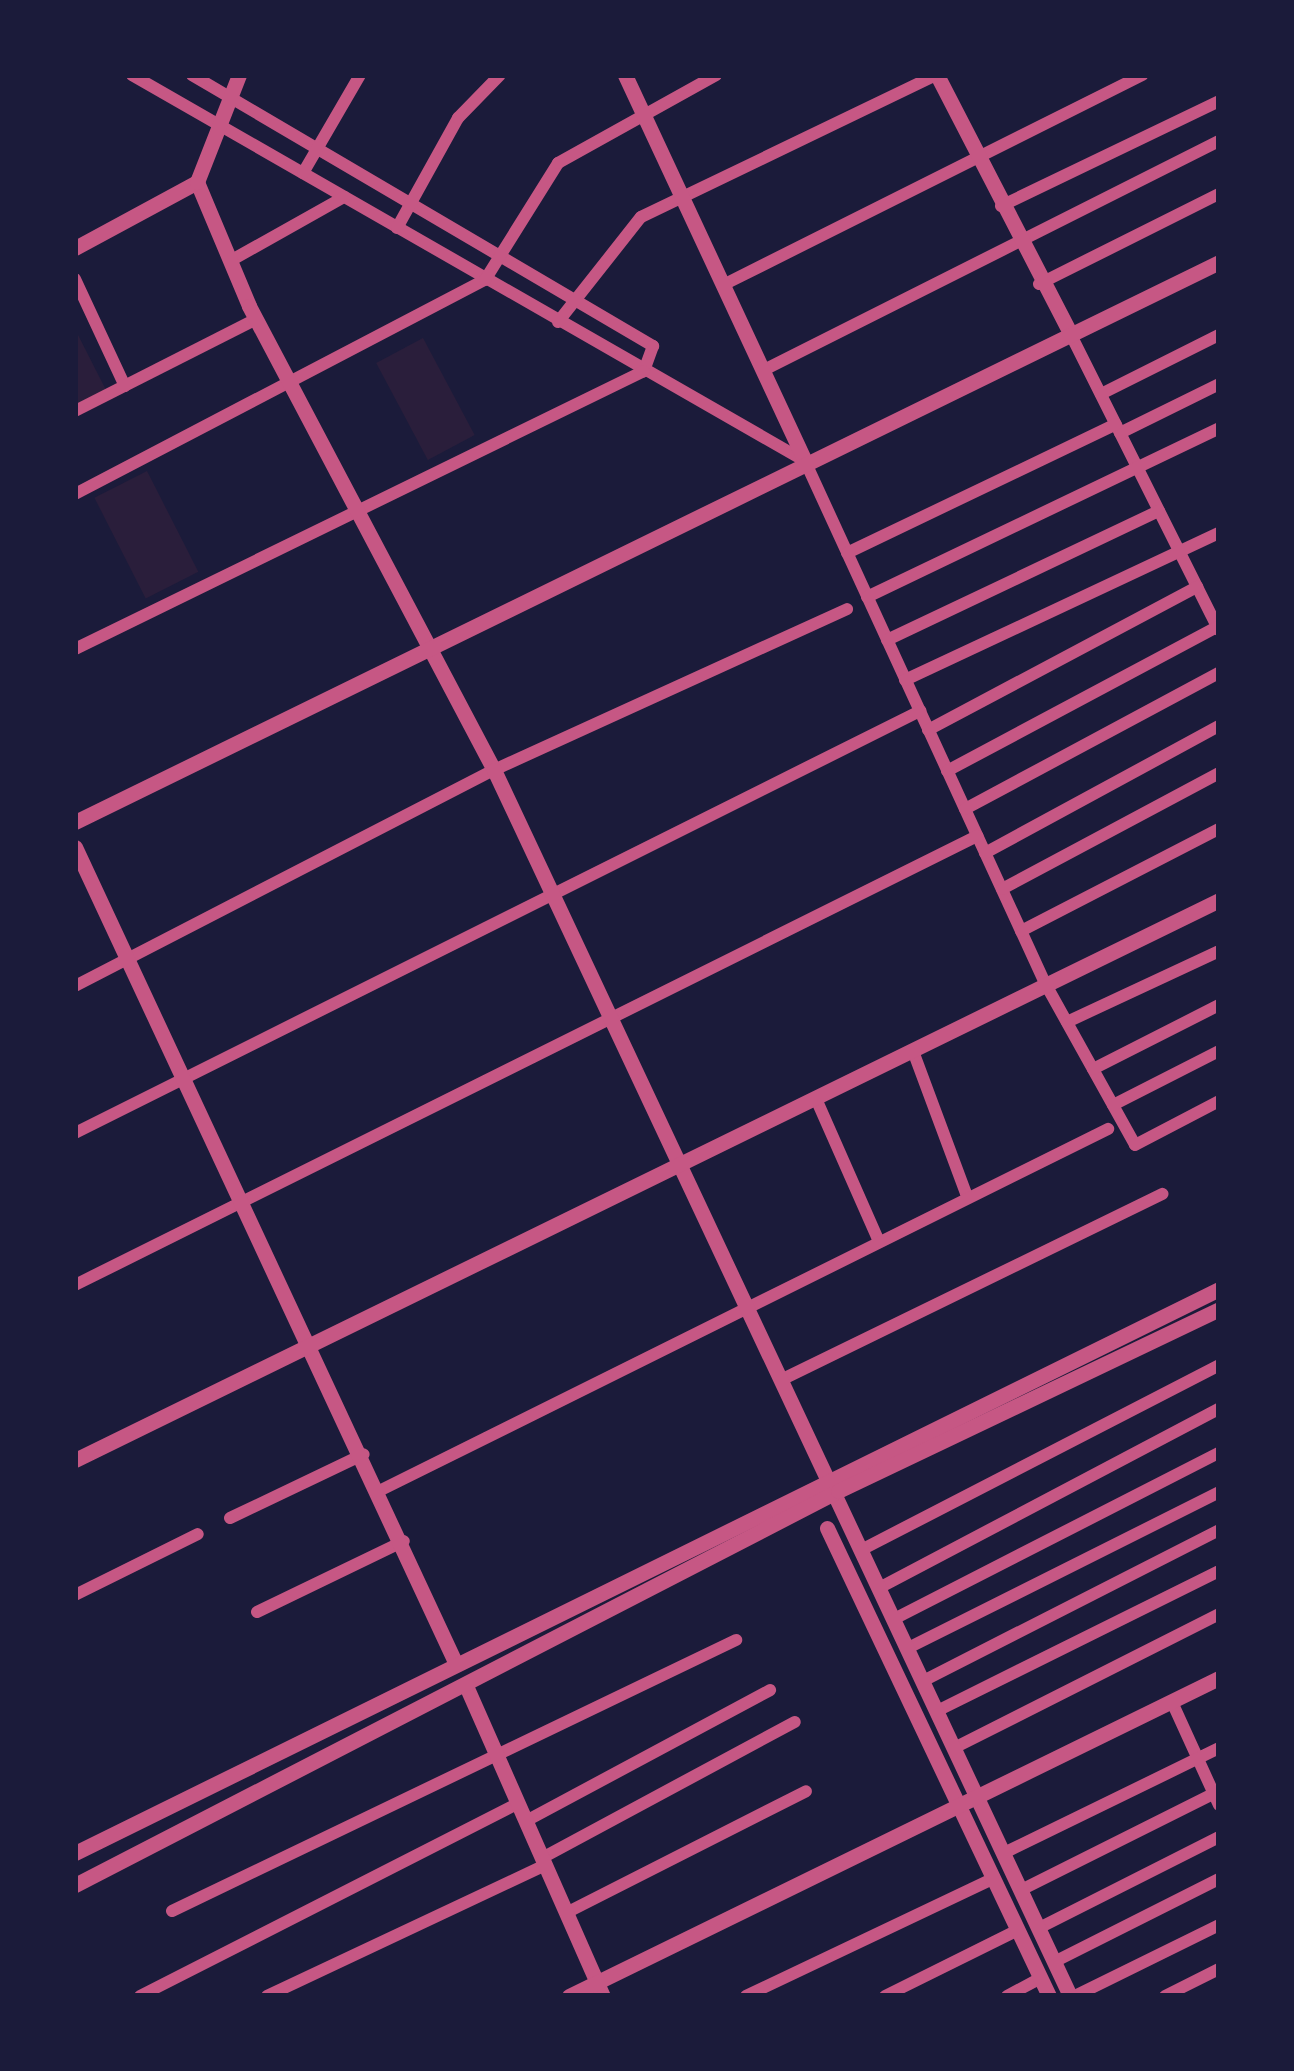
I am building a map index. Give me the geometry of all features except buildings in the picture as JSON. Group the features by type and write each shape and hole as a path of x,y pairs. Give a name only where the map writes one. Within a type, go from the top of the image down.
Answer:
{"street":[{"path":"132,75 805,461"},
{"path":"75,649 361,505 644,371 653,346 191,75"},
{"path":"75,248 197,182 239,75"},
{"path":"303,173 360,75"},
{"path":"397,228 458,118 500,75"},
{"path":"625,75 1045,983 1135,1144 1219,1101"},
{"path":"75,494 291,388 485,280 558,163 716,75"},
{"path":"558,322 617,239 681,195 936,75 1218,627 947,771"},
{"path":"723,285 1142,75"},
{"path":"1001,206 1219,101"},
{"path":"764,370 1219,141"},
{"path":"197,182 256,319 361,505 494,770 836,1484 879,1588 1072,1996 1219,1925"},
{"path":"1039,284 1219,194"},
{"path":"230,261 344,197"},
{"path":"75,822 1219,262"},
{"path":"75,279 125,386"},
{"path":"75,411 256,319"},
{"path":"1101,394 1219,335"},
{"path":"847,553 1219,384"},
{"path":"867,597 1219,428"},
{"path":"887,640 1159,511"},
{"path":"905,680 1219,532"},
{"path":"928,730 1197,586"},
{"path":"75,986 130,962 494,770 847,609"},
{"path":"965,809 1219,674"},
{"path":"75,1132 187,1081 920,712"},
{"path":"985,853 1219,726"},
{"path":"1002,889 1219,773"},
{"path":"1021,931 1219,829"},
{"path":"75,1284 247,1205 609,1017 977,836"},
{"path":"75,847 365,1454 456,1664"},
{"path":"75,1460 684,1169 1045,983 1219,901"},
{"path":"1066,1022 1219,951"},
{"path":"1093,1069 1219,1005"},
{"path":"913,1051 967,1196"},
{"path":"1113,1105 1219,1051"},
{"path":"817,1101 878,1239"},
{"path":"381,1490 748,1301 1108,1129"},
{"path":"785,1378 1162,1194"},
{"path":"75,1853 1218,1298"},
{"path":"863,1550 1219,1366"},
{"path":"879,1588 1219,1409"},
{"path":"893,1618 1219,1453"},
{"path":"230,1518 365,1454"},
{"path":"908,1648 1219,1492"},
{"path":"816,1494 827,1528 1049,1996"},
{"path":"75,1885 467,1688 816,1494"},
{"path":"923,1681 1219,1530"},
{"path":"75,1594 199,1534"},
{"path":"257,1612 404,1541"},
{"path":"939,1710 1219,1571"},
{"path":"954,1748 1219,1614"},
{"path":"172,1911 736,1640"},
{"path":"569,1996 600,1989 1219,1678"},
{"path":"467,1688 600,1989"},
{"path":"526,1821 770,1690"},
{"path":"1021,1890 1217,1797 1172,1702"},
{"path":"266,1996 544,1862 795,1723"},
{"path":"1004,1853 1219,1748"},
{"path":"566,1912 806,1791"},
{"path":"140,1996 518,1803"},
{"path":"1039,1928 1219,1837"},
{"path":"746,1996 994,1878"},
{"path":"1056,1961 1219,1879"},
{"path":"886,1996 1018,1930"},
{"path":"1165,1996 1219,1969"},
{"path":"1007,1996 1041,1978"}],"shaded area":[{"path":"75,329 106,390 75,405"},
{"path":"423,338 475,435 428,460 376,363"},
{"path":"147,471 198,572 146,598 94,498"}]}
